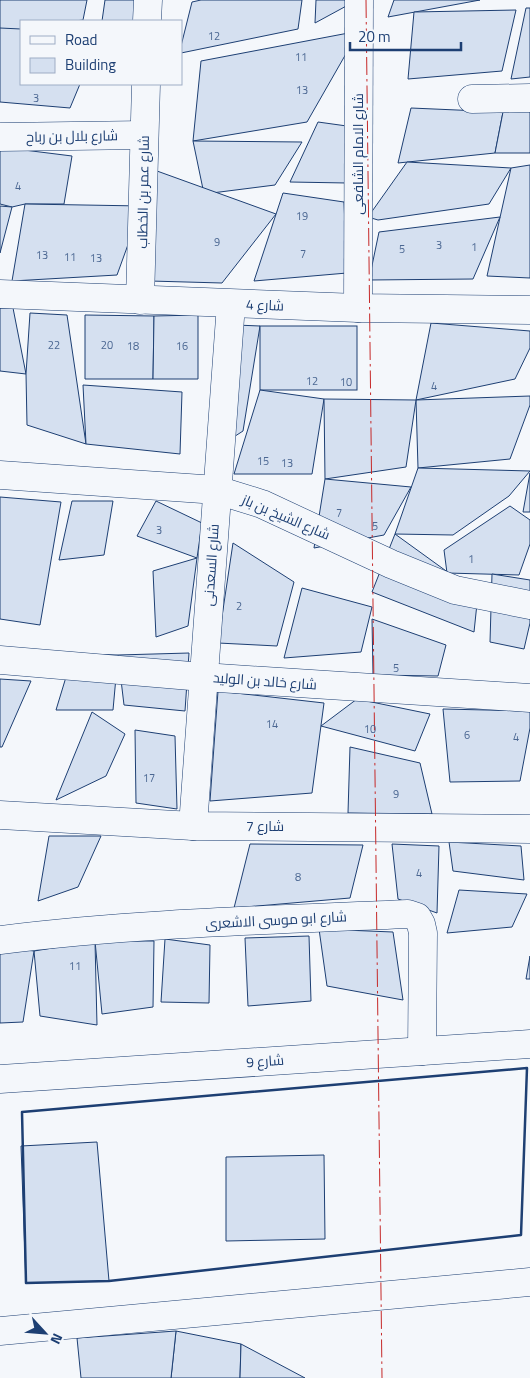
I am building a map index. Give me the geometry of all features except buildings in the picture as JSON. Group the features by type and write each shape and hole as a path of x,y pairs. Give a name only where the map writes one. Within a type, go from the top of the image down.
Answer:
{"street":[{"path":"147,20 148,0"},
{"name":"شارع الامام الشافعى","path":"358,308 359,0"},
{"name":"شارع عمر بن الخطاب","path":"140,300 146,85"},
{"path":"472,99 530,98"},
{"name":"شارع بلال بن رباح","path":"0,137 144,135"},
{"name":"شارع 4","path":"0,294 358,308 530,310"},
{"name":"شارع السعدنى","path":"193,826 231,304"},
{"name":"شارع الشيخ بن باز","path":"0,475 217,490 262,504 391,564 455,590 530,605"},
{"name":"شارع خالد بن الوليد","path":"0,660 203,677 530,698"},
{"name":"شارع 7","path":"0,815 193,826 530,829"},
{"name":"شارع ابو موسى الاشعرى","path":"0,940 161,925 408,914 417,917 423,932 422,1051"},
{"name":"شارع 9","path":"0,1079 530,1044"},
{"path":"0,1331 530,1282"}],"wall":[{"path":"527,1068 521,1235 109,1281 26,1283 22,1112 527,1068"}],"power":[{"path":"366,0 382,1378"}]}
